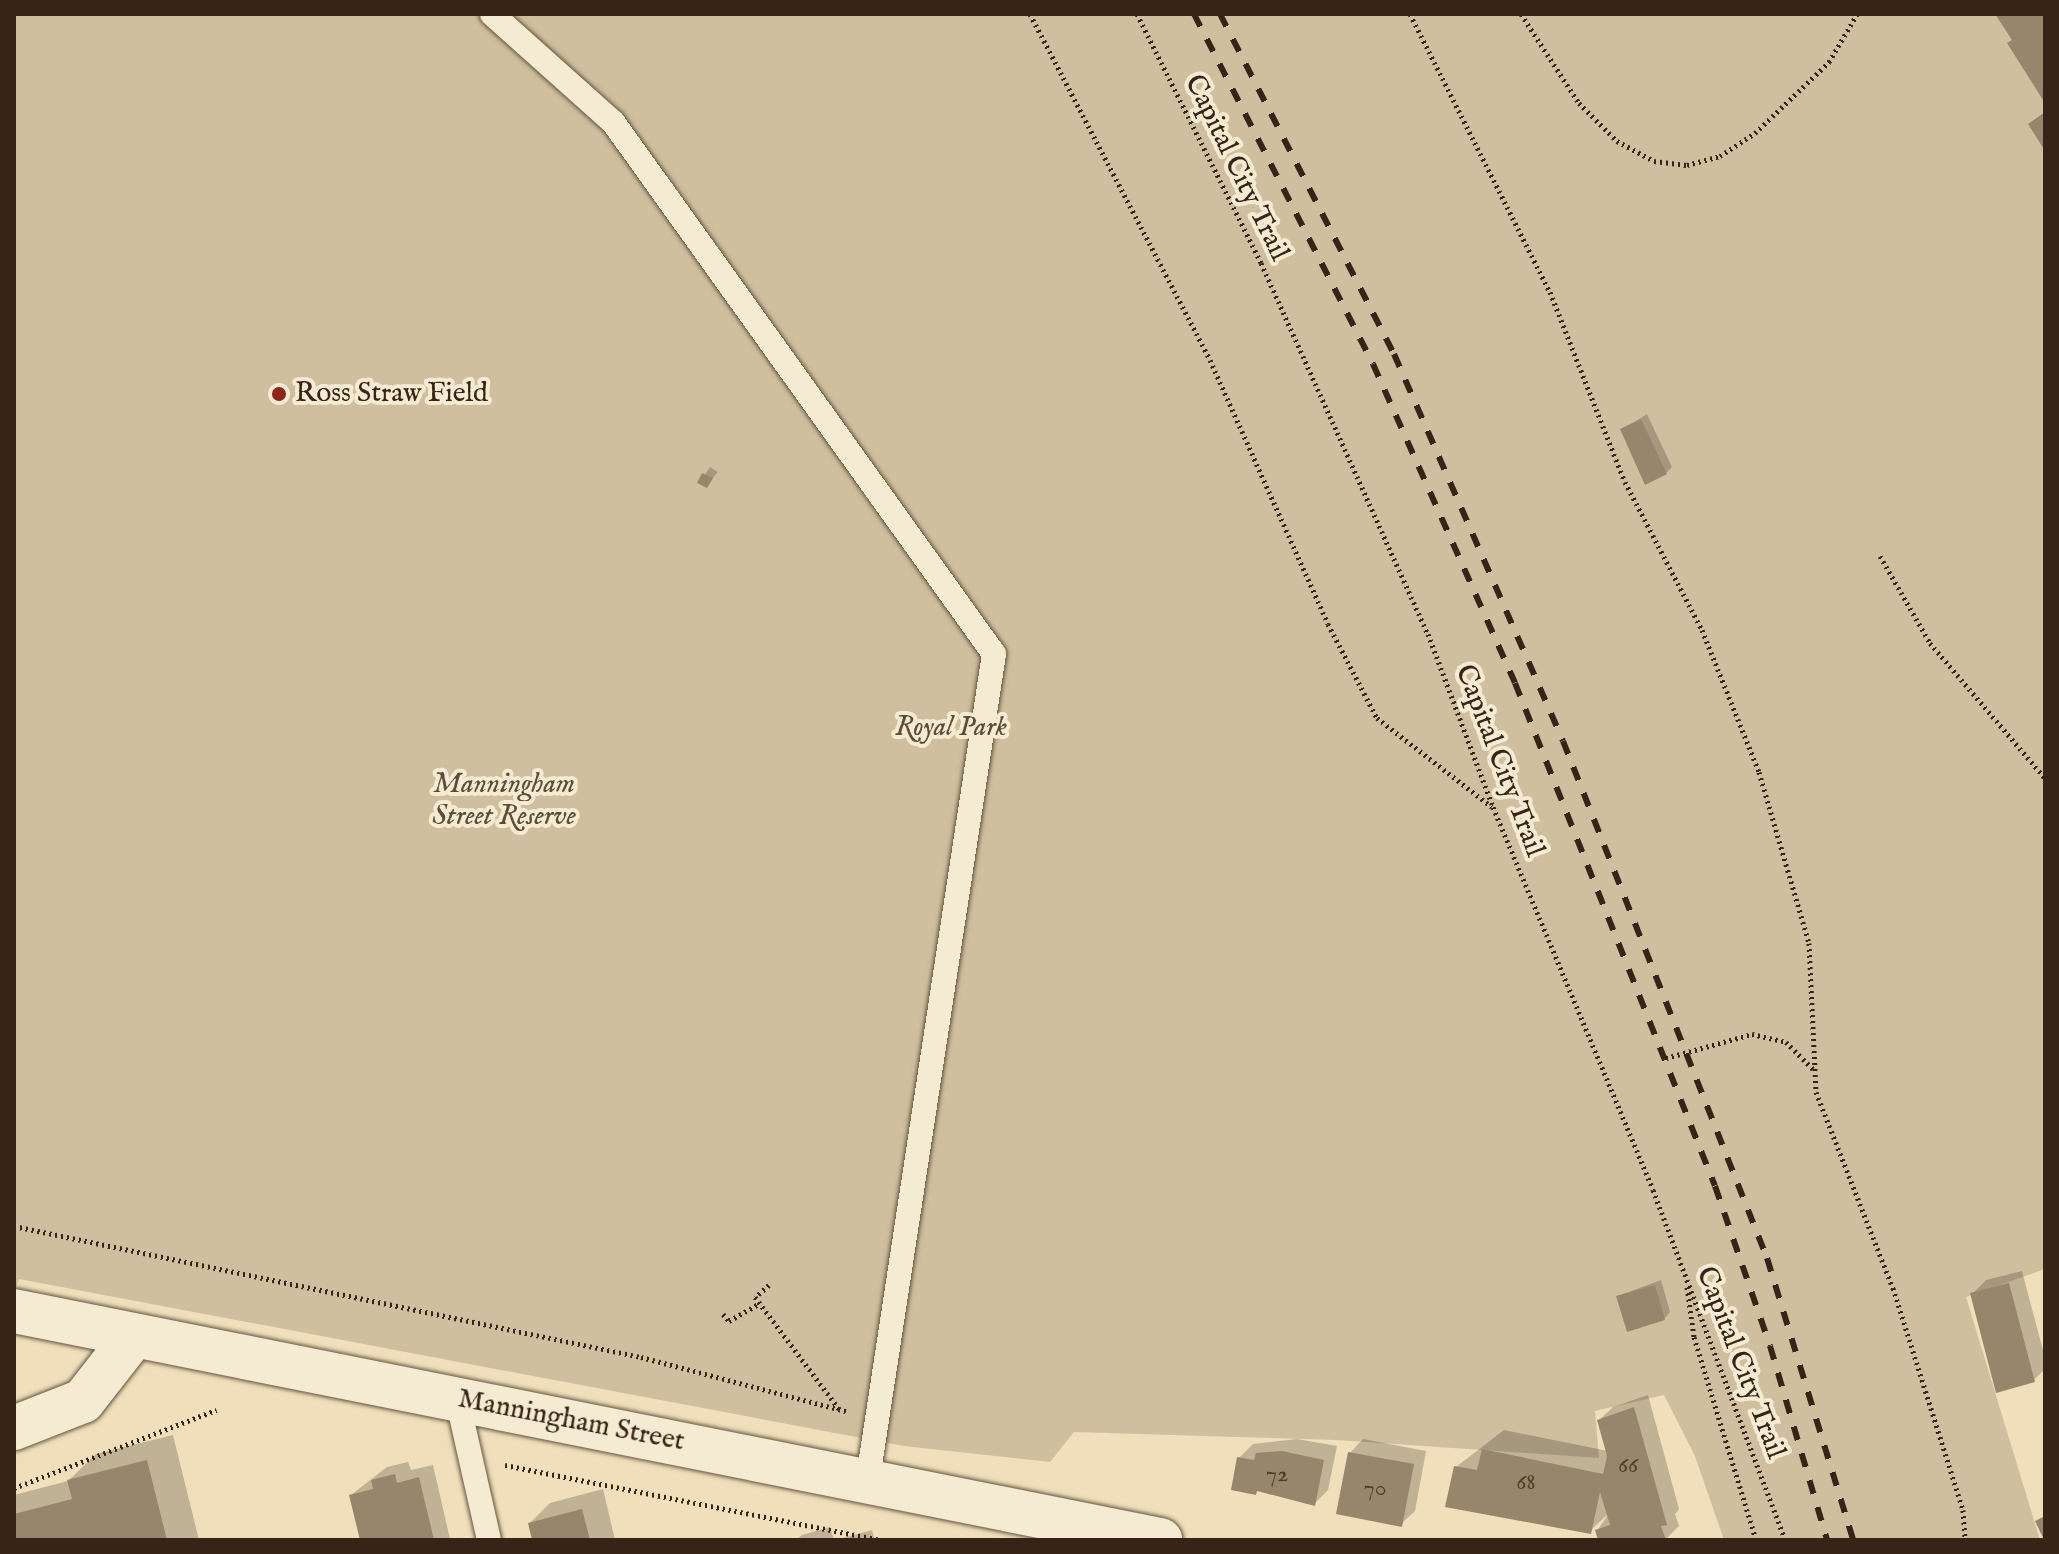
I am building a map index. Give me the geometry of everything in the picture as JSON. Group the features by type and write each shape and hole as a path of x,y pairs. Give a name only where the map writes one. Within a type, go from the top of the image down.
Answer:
{"street":[{"name":"Manningham Street","path":"14,1311 133,1337 868,1478 1160,1540"},
{"path":"14,1428 83,1401 133,1337"}],"lane":[{"path":"492,14 613,122 994,654 868,1478"},
{"path":"457,1398 489,1540"}],"path":[{"path":"1030,14 1210,360 1328,624 1377,718 1493,807"},
{"name":"Capital City Trail","path":"1137,14 1279,303 1428,634 1493,807 1686,1280 1785,1540"},
{"path":"1410,14 1550,292 1625,482 1702,630 1759,772 1809,943 1814,1070 1823,1114 1893,1288 1963,1510 1965,1540"},
{"path":"1521,14 1579,103 1617,141 1654,161 1687,165 1720,156 1755,133 1829,62 1857,14"},
{"path":"1880,556 1930,643 2045,778"},
{"path":"1666,1058 1752,1034 1786,1042 1814,1070"},
{"path":"14,1226 641,1357 878,1420"},
{"path":"1686,1280 1694,1337 1756,1540"},
{"path":"769,1285 755,1297 840,1410"},
{"path":"723,1314 729,1321 760,1303"},
{"path":"14,1488 216,1410"},
{"path":"470,1458 881,1540"}],"green space":[{"name":"Royal Park","path":"14,14 2045,14 2045,1269 1966,1297 2040,1540 1724,1540 1695,1456 1664,1395 1595,1411 1599,1458 1336,1440 1074,1432 1050,1462 904,1446 19,1279 14,1294"}],"building":[{"path":"1995,14 2045,14 2043,100 2007,43 2012,40"},
{"path":"2045,112 2045,151 2028,124"},
{"path":"1641,419 1667,474 1645,485 1620,429"},
{"path":"702,473 713,478 707,488 697,483"},
{"path":"2009,1283 2035,1382 1996,1393 1970,1293"},
{"path":"1655,1285 1665,1320 1627,1332 1616,1296"},
{"path":"1634,1407 1667,1525 1661,1526 1666,1540 1598,1540 1595,1530 1610,1525 1600,1492 1591,1534 1445,1507 1454,1466 1477,1470 1482,1449 1603,1474 1607,1456 1597,1420"},
{"path":"1282,1451 1324,1460 1315,1506 1257,1491 1256,1495 1231,1490 1237,1457 1254,1460 1256,1453"},
{"path":"1348,1452 1414,1464 1402,1527 1336,1514"},
{"path":"147,1460 167,1540 14,1540 14,1514 72,1499 67,1480"},
{"path":"395,1474 397,1483 419,1477 434,1540 360,1540 349,1495 373,1489 371,1480"},
{"path":"582,1509 590,1540 532,1540 528,1523"},
{"path":"2045,1516 2045,1540 2044,1540 2035,1521"}],"railway":[{"path":"1194,14 1373,364 1515,683 1715,1186 1770,1346 1827,1540"},
{"path":"1220,14 1394,354 1563,741 1767,1258 1853,1540"}],"place":[{"name":"Ross Straw Field","path":"279,394"}],"park label":[{"name":"Manningham Street Reserve","path":"504,801"}]}
